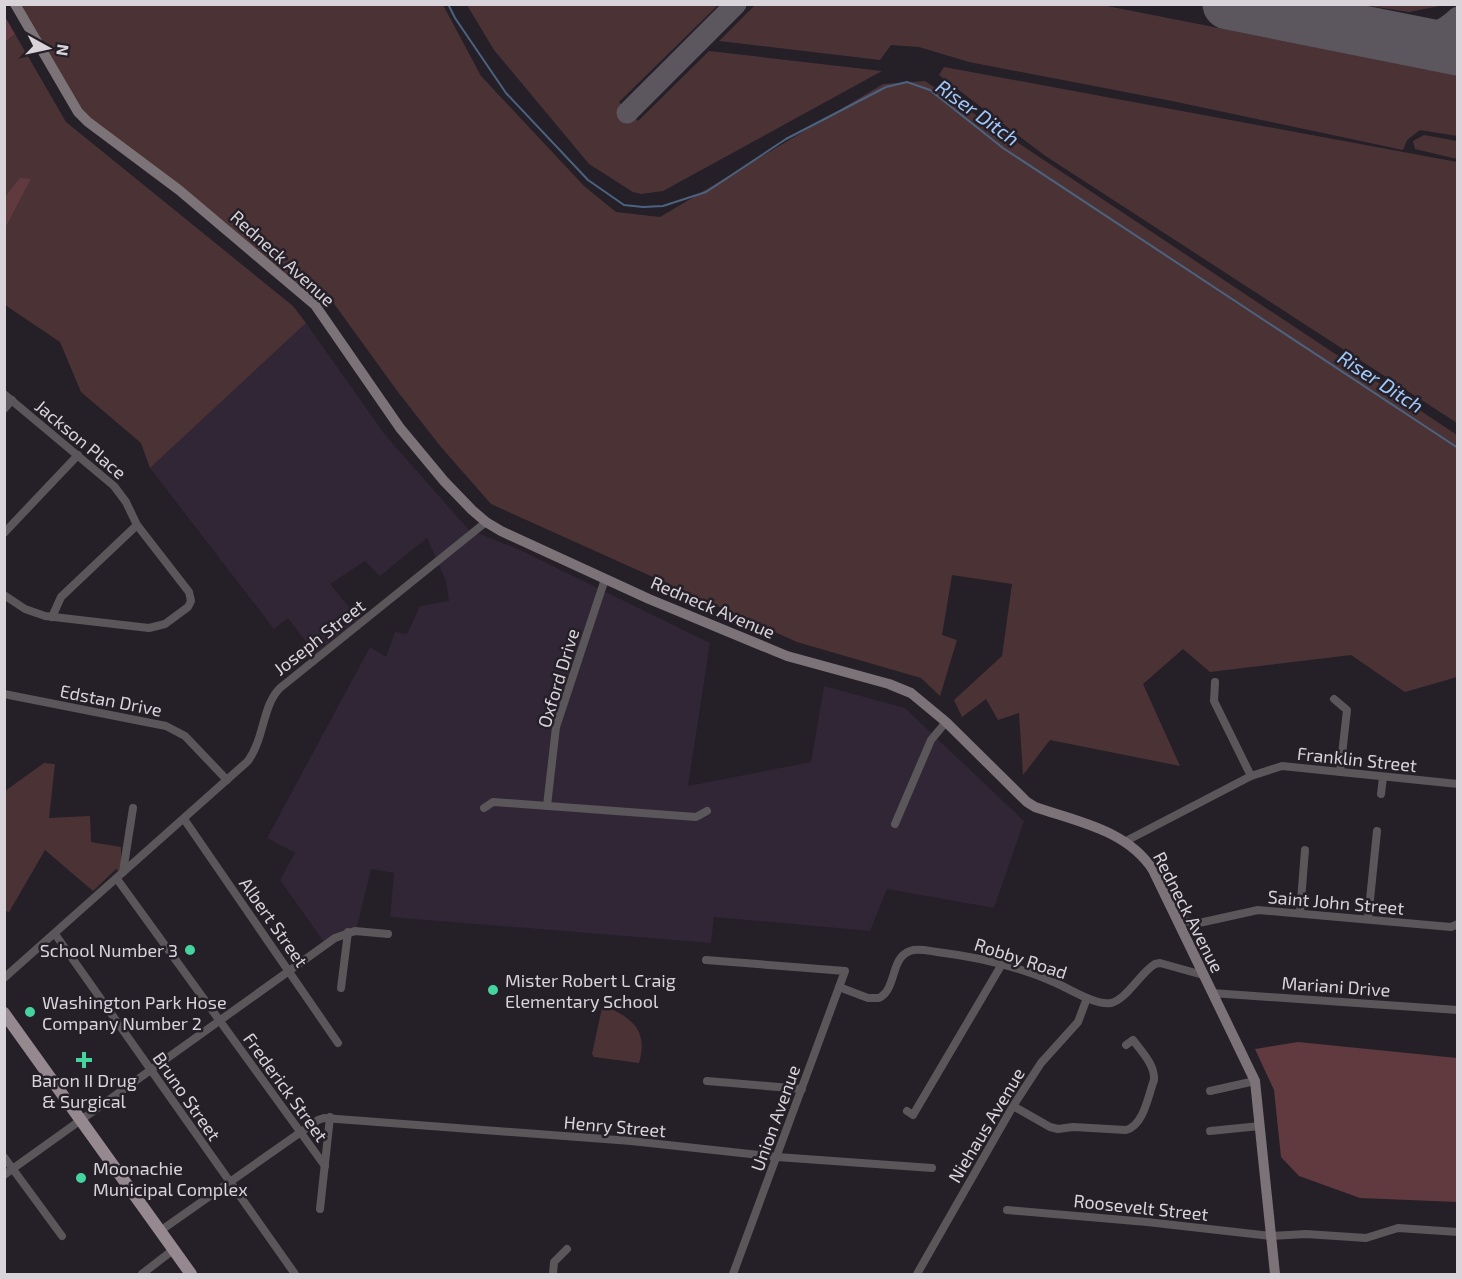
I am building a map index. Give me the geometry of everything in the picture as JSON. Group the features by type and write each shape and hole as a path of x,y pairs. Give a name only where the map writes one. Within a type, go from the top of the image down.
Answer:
{"main road":[{"path":"4,1013 191,1275"}],"street":[{"name":"Redneck Avenue","path":"15,4 78,112 88,122 179,190 315,304 400,428 444,481 486,522 605,579 787,656 901,688 920,699 946,722 1027,802 1035,807 1115,835 1139,851 1153,870 1255,1081 1275,1275"},
{"name":"Jackson Place","path":"4,394 122,494 137,525 189,592 191,601 188,607 169,622 157,627 52,617"},
{"path":"4,409 12,400"},
{"path":"4,533 78,455"},
{"name":"Joseph Street","path":"4,978 248,761 260,742 273,694 280,687 486,522"},
{"path":"4,595 25,609 52,617 61,597 137,525"},
{"name":"Oxford Drive","path":"547,806 556,727 605,579"},
{"path":"1215,682 1214,701 1251,776"},
{"name":"Edstan Drive","path":"4,694 166,726 193,742 227,780"},
{"path":"1334,699 1347,710 1340,772"},
{"path":"895,824 931,740 946,722"},
{"name":"Franklin Street","path":"1126,841 1251,776 1282,766 1458,784"},
{"path":"1381,794 1383,777"},
{"path":"484,808 494,802 696,817 707,811"},
{"path":"123,872 133,808"},
{"name":"Albert Street","path":"184,819 338,1043"},
{"path":"1368,919 1377,831"},
{"path":"1300,913 1305,850"},
{"name":"Frederick Street","path":"117,879 325,1166"},
{"name":"Saint John Street","path":"1177,920 1199,923 1258,910 1452,927 1458,924"},
{"path":"341,988 348,932"},
{"path":"4,1174 335,938 348,932 388,934"},
{"name":"Bruno Street","path":"55,934 295,1275"},
{"name":"Robby Road","path":"839,987 868,998 879,998 888,991 901,958 905,953 917,949 981,957 1053,981 1087,998 1107,1003 1118,1001 1155,964 1160,963 1203,975"},
{"name":"Union Avenue","path":"706,960 845,971 733,1275"},
{"path":"907,1111 913,1114 1002,964"},
{"name":"Mariani Drive","path":"1212,993 1458,1010"},
{"name":"Niehaus Avenue","path":"917,1275 1013,1106 1041,1063 1078,1022 1087,998"},
{"path":"1013,1106 1058,1129 1073,1127 1126,1130 1131,1128 1138,1121 1155,1074 1133,1040 1126,1045"},
{"path":"1209,1091 1255,1081"},
{"path":"707,1082 802,1089"},
{"path":"160,1232 300,1132 318,1120 330,1117 320,1209"},
{"name":"Henry Street","path":"330,1117 631,1141 777,1157 932,1168"},
{"path":"1210,1131 1260,1126"},
{"path":"4,1157 62,1236"},
{"name":"Roosevelt Street","path":"1007,1210 1271,1236 1306,1234 1366,1238 1398,1228 1458,1232"},
{"path":"553,1275 554,1262 567,1249"},
{"path":"142,1275 173,1250"}],"shaded area":[{"path":"756,4 1102,5 1457,75 1457,136 1420,130 1407,140 1403,150 1172,101 969,62 919,47 891,45 880,60 719,41"},
{"path":"16,5 443,5 481,76 584,186 616,212 660,217 883,84 925,81 1457,435 1457,677 1405,692 1351,655 1210,672 1183,649 1143,684 1180,766 1050,740 1023,775 1019,713 998,720 986,699 962,717 954,700 1002,656 1012,584 952,575 942,635 957,640 940,696 921,678 797,642 491,504 441,447 398,392 327,294 306,296 88,122"},
{"path":"467,5 718,5 619,102 638,121 709,51 882,71 663,191 641,194 633,192 589,164 494,50"},
{"path":"1363,5 1445,5 1409,12"},
{"path":"4,15 15,34 5,42 4,42"},
{"path":"15,34 66,122 293,306 306,323 150,468 141,443 81,392 60,342 5,305 5,229 31,179 5,197 5,42"},
{"path":"944,67 1457,162 1457,423 1044,155 939,75"},
{"path":"1424,135 1457,141 1457,159 1415,149 1413,141"},
{"path":"20,178 31,179 5,229 5,197"},
{"path":"306,323 386,436 468,529 520,550 710,643 688,786 811,762 824,686 905,708 1024,821 994,908 887,889 870,931 714,917 711,943 390,917 394,873 371,869 356,931 326,945 280,880 295,853 267,838 370,647 386,657 395,632 407,634 420,606 449,601 446,581 427,538 380,576 365,561 330,584 363,624 319,659 288,618 274,629 150,468"},
{"path":"44,763 55,764 49,818 90,816 91,842 121,847 121,874 116,869 93,891 45,850 9,912 5,911 5,791"},
{"path":"607,1007 625,1016 640,1035 642,1043 639,1063 594,1057 592,1054 602,1008"},
{"path":"1298,1042 1457,1058 1457,1202 1360,1198 1299,1176 1281,1157 1274,1090 1255,1049"}],"waterway":[{"name":"Riser Ditch","path":"448,4 506,93 588,180 624,205 663,206 706,192 786,139 886,87 907,82 930,90 1003,148 1458,448"}],"taxiway":[{"path":"627,113 736,4"},
{"path":"1261,4 1275,14"},
{"path":"1403,39 1433,34 1458,17"}],"runway":[{"path":"1228,4 1458,50"}],"place":[{"name":"School Number 3","path":"190,950"},
{"name":"Mister Robert L Craig Elementary School","path":"493,990"},
{"name":"Washington Park Hose Company Number 2","path":"30,1012"},
{"name":"Baron II Drug & Surgical","path":"84,1060"},
{"name":"Moonachie Municipal Complex","path":"81,1178"}]}
